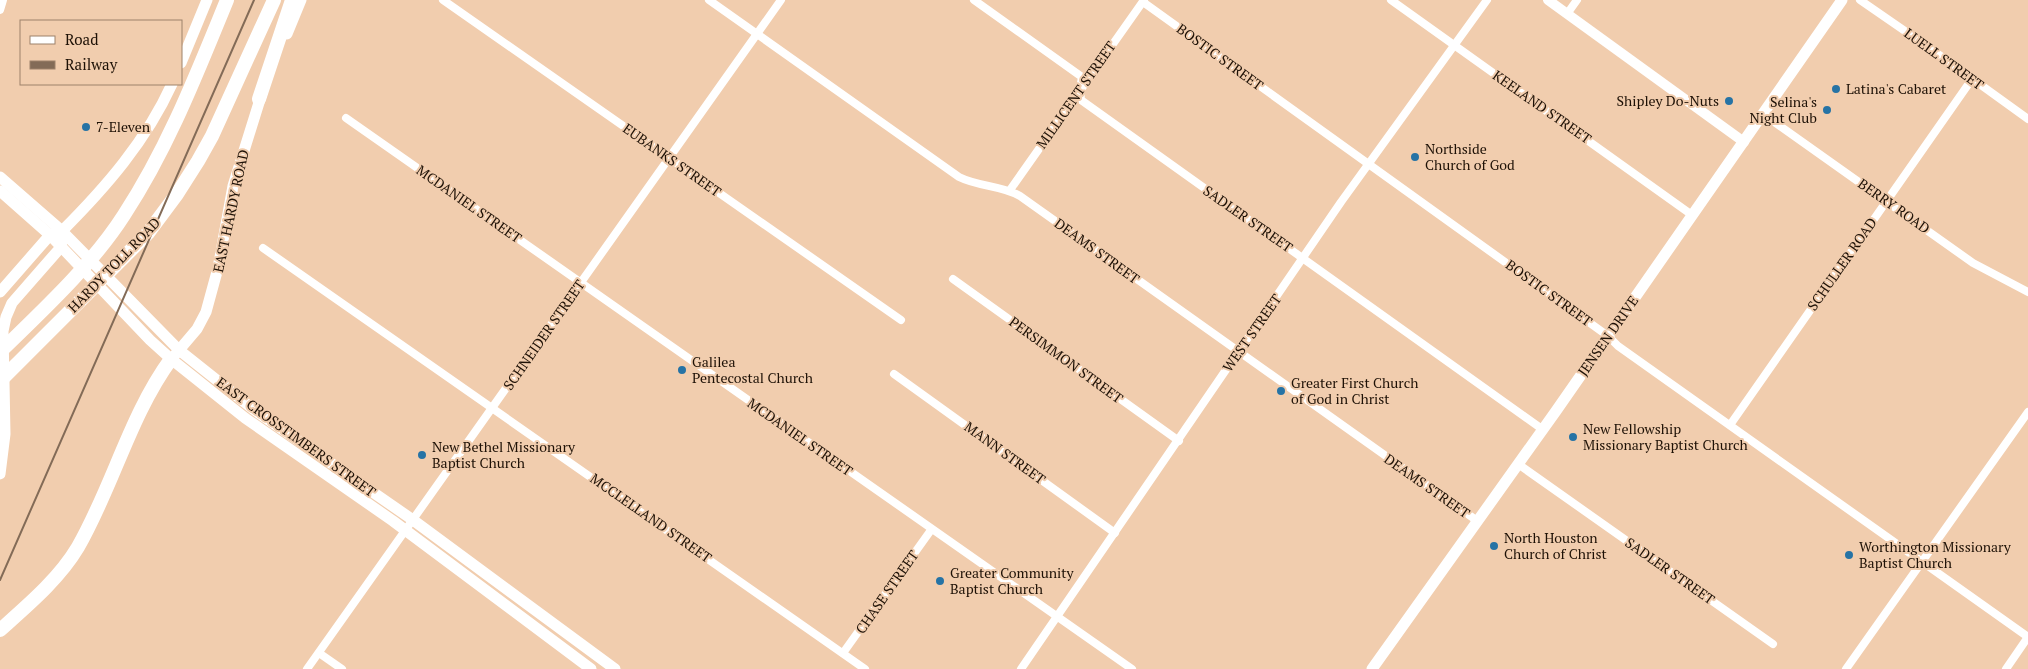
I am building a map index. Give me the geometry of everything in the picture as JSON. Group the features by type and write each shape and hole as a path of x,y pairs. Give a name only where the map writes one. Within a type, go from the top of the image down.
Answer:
{"highway":[{"name":"HARDY TOLL ROAD","path":"0,352 101,246 138,193 184,105 227,0"},
{"name":"HARDY TOLL ROAD","path":"0,381 148,233 177,194 212,136 274,0"},
{"path":"259,99 292,0"},
{"path":"0,630 42,590 77,548 96,512 146,400 160,374 175,354"}],"main road":[{"path":"182,62 207,0"},
{"name":"EAST HARDY ROAD","path":"175,354 197,328 206,312 218,268 233,186 259,99 302,0"},
{"name":"JENSEN DRIVE","path":"1372,669 1608,336 1842,0"},
{"path":"0,292 50,235 62,231 121,168 159,113 172,85"},
{"name":"EAST CROSSTIMBERS STREET","path":"0,177 62,231 175,354 250,414 304,452 406,531 590,668"},
{"name":"EAST CROSSTIMBERS STREET","path":"0,191 50,235 150,340 175,354"},
{"path":"0,474 6,434 3,331 6,317 12,303 61,247 62,231"},
{"name":"EAST CROSSTIMBERS STREET","path":"304,452 413,520 615,669"},
{"path":"477,584 486,573"},
{"path":"590,668 597,656"}],"street":[{"path":"0,10 2,0"},
{"name":"EUBANKS STREET","path":"443,0 901,320"},
{"name":"DEAMS STREET","path":"709,0 959,177 971,183 1010,190 1476,520"},
{"name":"SCHNEIDER STREET","path":"307,669 781,0"},
{"name":"SADLER STREET","path":"974,0 1082,77 1081,100 1542,429"},
{"name":"KEELAND STREET","path":"1391,0 1692,215"},
{"name":"WEST STREET","path":"1021,669 1368,165 1488,0"},
{"path":"1548,0 1744,142"},
{"path":"1567,14 1577,0"},
{"name":"LUELL STREET","path":"1860,0 2028,119"},
{"name":"MILLICENT STREET","path":"1010,190 1143,1"},
{"name":"BOSTIC STREET","path":"1143,1 1368,165 1608,336 1618,346 2028,637"},
{"name":"SCHULLER ROAD","path":"1730,425 1972,79"},
{"name":"BERRY ROAD","path":"1763,114 1974,263 2028,292"},
{"name":"MCDANIEL STREET","path":"346,118 931,530 1132,669"},
{"name":"MCCLELLAND STREET","path":"263,248 493,407 865,669"},
{"name":"PERSIMMON STREET","path":"953,279 1179,441"},
{"name":"MANN STREET","path":"894,374 1115,532"},
{"path":"1846,669 2028,412"},
{"name":"SADLER STREET","path":"1518,464 1773,644"},
{"name":"CHASE STREET","path":"843,654 931,530"},
{"path":"2006,669 2028,637"},
{"path":"319,652 342,669"}],"railway":[{"path":"0,580 254,0"}],"place":[{"name":"Latina's Cabaret","path":"1836,89"},
{"name":"Shipley Do-Nuts","path":"1729,101"},
{"name":"Selina's Night Club","path":"1827,110"},
{"name":"7-Eleven","path":"86,127"},
{"name":"Northside Church of God","path":"1415,157"},
{"name":"Galilea Pentecostal Church","path":"682,370"},
{"name":"Greater First Church of God in Christ","path":"1281,391"},
{"name":"New Fellowship Missionary Baptist Church","path":"1573,437"},
{"name":"New Bethel Missionary Baptist Church","path":"422,455"},
{"name":"North Houston Church of Christ","path":"1494,546"},
{"name":"Worthington Missionary Baptist Church","path":"1849,555"},
{"name":"Greater Community Baptist Church","path":"940,581"}]}
